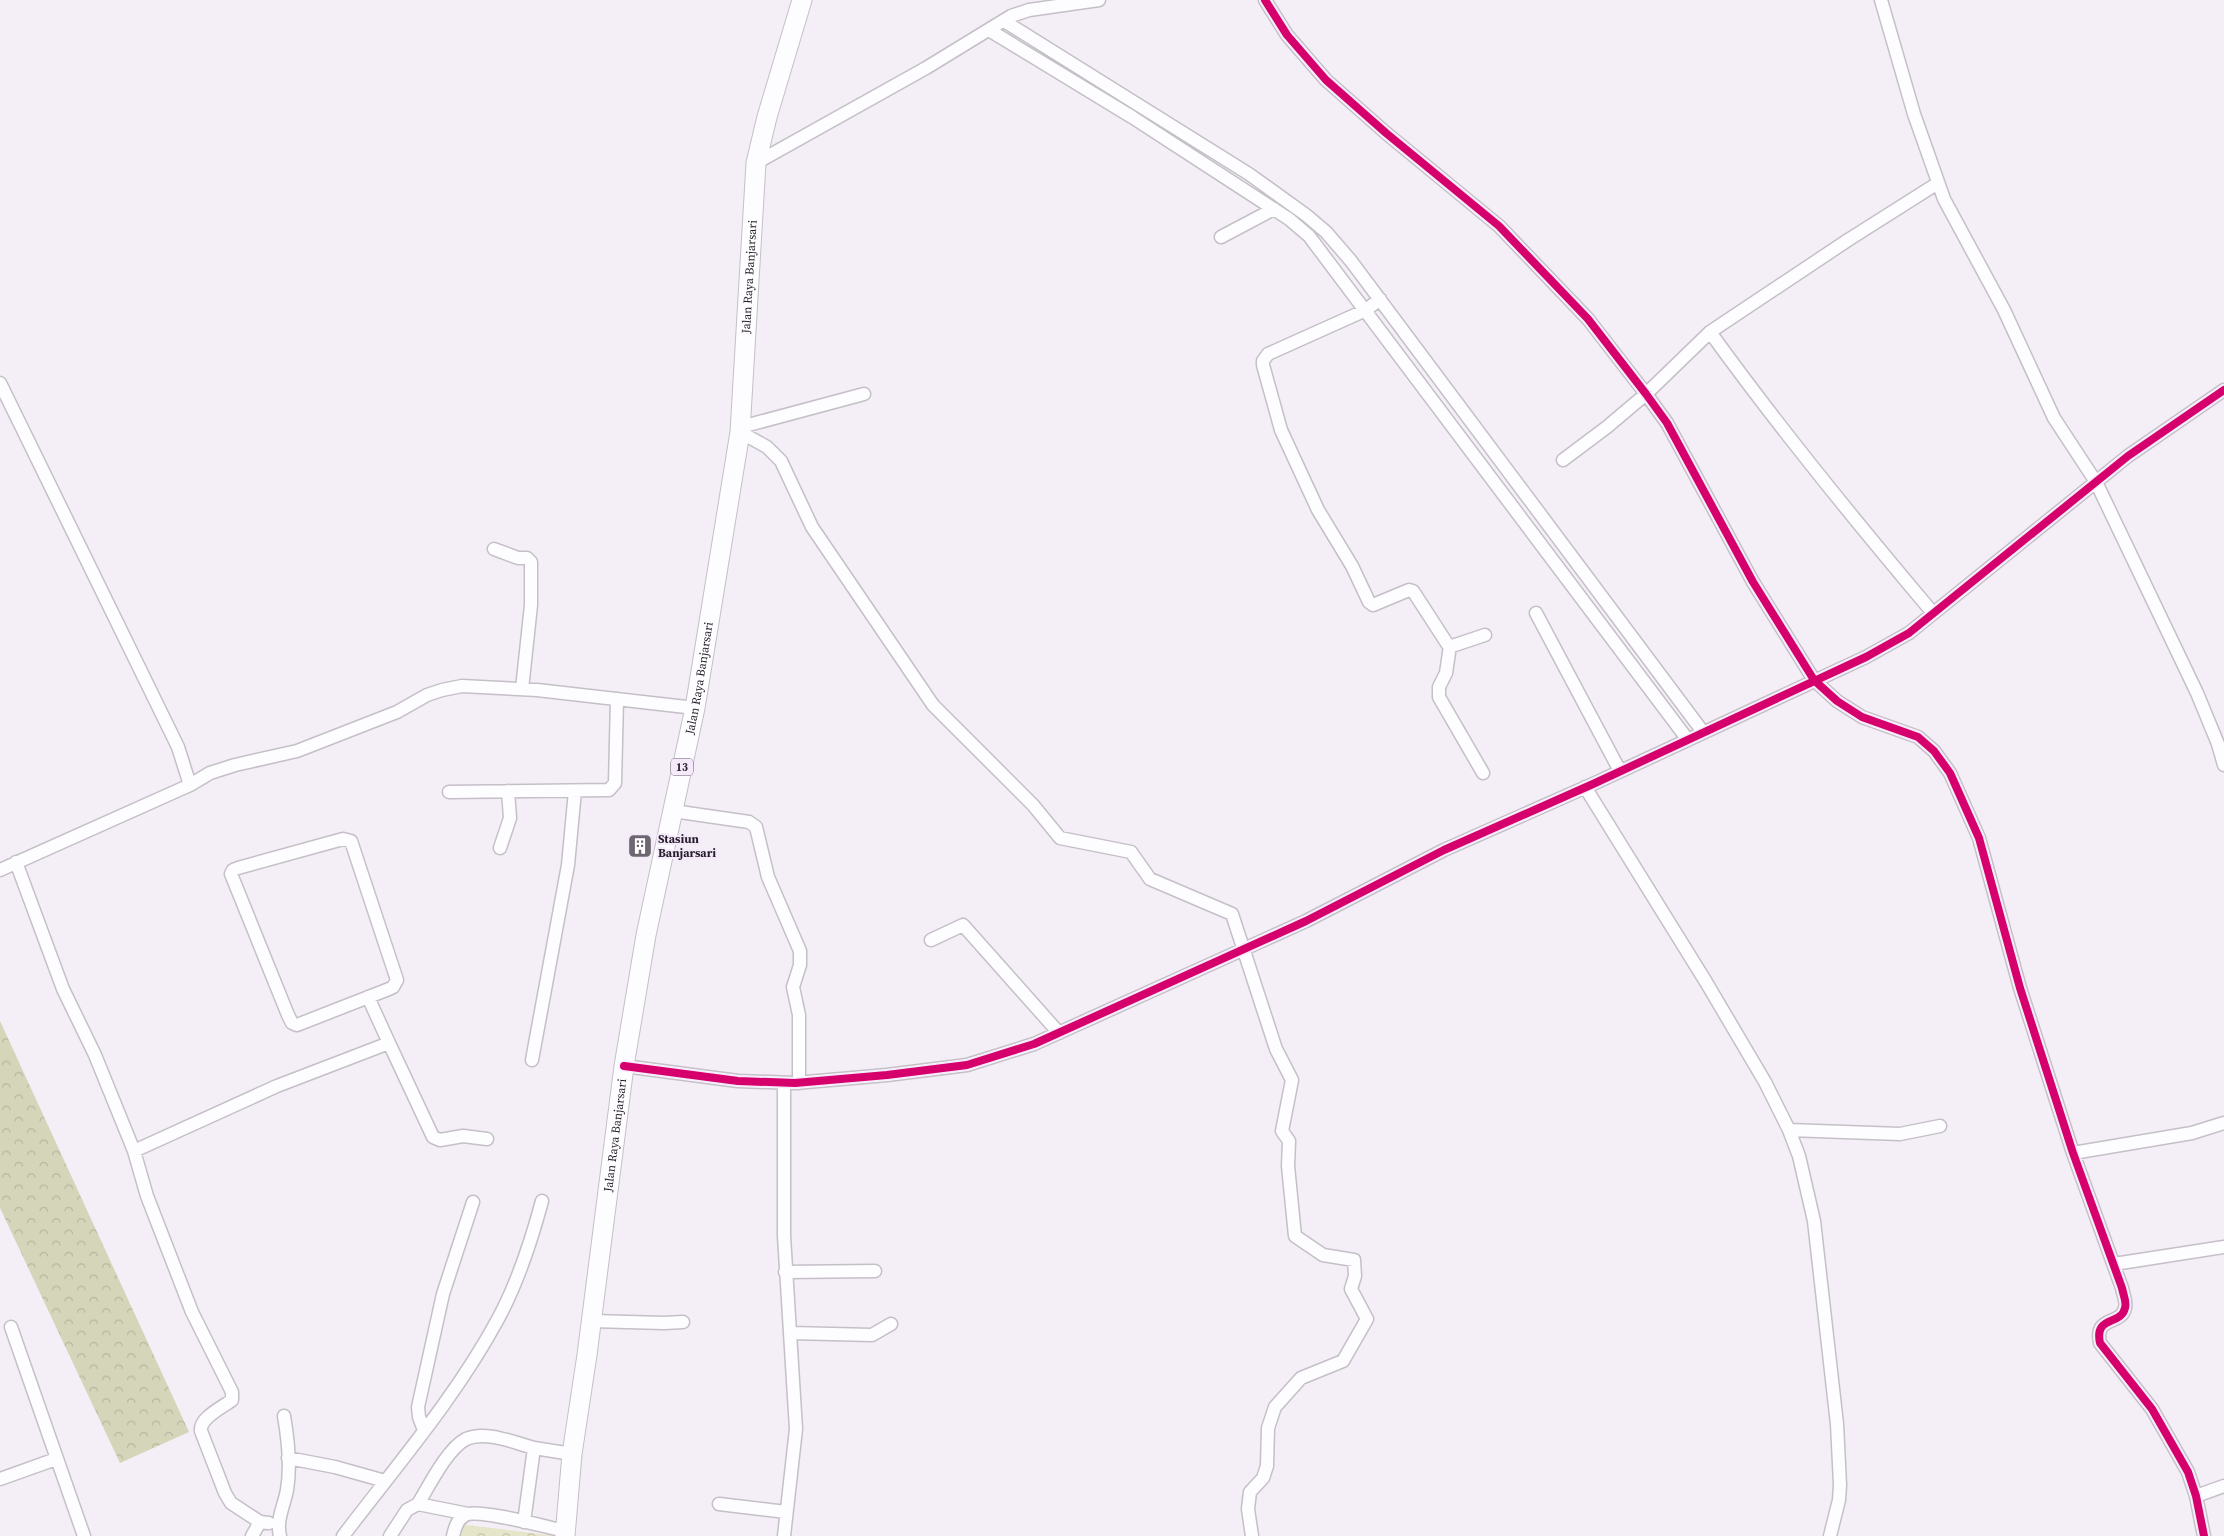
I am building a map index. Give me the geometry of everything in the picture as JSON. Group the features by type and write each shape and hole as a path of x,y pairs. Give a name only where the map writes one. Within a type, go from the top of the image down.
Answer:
{"highway":[{"name":"Jalan Raya Banjarsari","path":"565,1534 572,1454 592,1320 624,1066 646,936 695,708 740,430 756,163 767,117 802,0"}],"street":[{"path":"756,163 926,68 997,25 1029,10 1099,0"},
{"path":"1264,0 1287,35 1326,80 1386,133 1499,226 1588,319 1667,423 1753,582 1814,680 1837,701 1862,717 1918,737 1934,752 1950,773 1979,838 2020,988 2073,1153 2104,1242 2114,1264 2125,1300 2126,1307 2123,1313 2101,1327 2098,1333 2100,1343 2152,1409 2188,1472 2196,1496 2204,1536"},
{"path":"1881,0 1914,114 1938,183 2004,310 2054,418 2096,482 2197,693 2218,744 2224,765"},
{"path":"997,25 1204,156 1274,209 1293,214 1326,232 1344,266 1607,618 1703,732"},
{"path":"997,25 1204,156 1249,174 1293,214 1310,236 1344,266 1429,379"},
{"path":"1563,460 1607,428 1646,394 1710,332 1848,240 1938,183"},
{"path":"1220,237 1274,209"},
{"path":"1374,304 1268,354 1262,361 1281,430 1318,510 1352,566 1369,602 1373,605 1409,590 1413,591 1450,646 1446,673 1438,692 1446,711 1483,774"},
{"path":"1710,332 1754,392 1858,524 1934,613"},
{"path":"0,383 178,747 190,785"},
{"path":"624,1066 738,1081 800,1083 967,1065 1034,1044 1306,921 1444,850 1688,740 1866,657 1901,638 2128,456 2224,390"},
{"path":"740,430 864,394"},
{"path":"740,430 767,447 781,461 812,527 933,705 1033,805 1060,838 1130,852 1150,879 1232,914 1276,1049 1292,1080 1282,1131 1289,1141 1288,1166 1296,1236 1323,1255 1354,1260 1355,1276 1351,1289 1367,1319 1343,1361 1301,1378 1275,1407 1268,1428 1267,1466 1262,1478 1250,1492 1248,1508 1252,1536"},
{"path":"494,549 518,558 528,558 531,562 530,620 522,689"},
{"path":"1536,613 1620,771"},
{"path":"1607,618 1688,740"},
{"path":"1450,646 1485,635"},
{"path":"0,870 190,785 210,773 235,765 297,751 397,712 442,690 462,686 522,689 695,708"},
{"path":"449,792 609,790 615,783 617,699"},
{"path":"1585,787 1706,982 1765,1082 1789,1130 1808,1187 1814,1220 1837,1424 1840,1485 1839,1500 1830,1536"},
{"path":"500,848 510,818 508,791"},
{"path":"532,1060 568,865 576,791"},
{"path":"673,811 749,822 756,827 768,876 797,943 801,959 793,987 799,1015 800,1083"},
{"path":"344,839 351,841 397,980 393,987 368,997 297,1025 292,1023 231,874 233,870 344,839"},
{"path":"16,862 64,989 95,1055 134,1151 147,1196 192,1312 232,1392 232,1400 200,1427 225,1493 231,1502 260,1522 280,1530 287,1489 288,1458 284,1416"},
{"path":"931,940 963,925 1059,1032"},
{"path":"368,997 388,1043 434,1137 440,1140 467,1136 487,1139"},
{"path":"134,1151 277,1086 388,1043"},
{"path":"784,1083 785,1272 791,1333 796,1429 784,1536"},
{"path":"2073,1153 2192,1133 2224,1123"},
{"path":"1789,1130 1900,1134 1940,1126"},
{"path":"343,1536 424,1430 468,1368 498,1318 530,1244 542,1201"},
{"path":"424,1430 419,1417 418,1407 436,1321 473,1202"},
{"path":"2114,1264 2224,1247"},
{"path":"785,1272 875,1271"},
{"path":"592,1320 656,1323 684,1322"},
{"path":"791,1333 872,1335 891,1324"},
{"path":"11,1327 84,1536"},
{"path":"390,1536 407,1510 418,1504 452,1452 466,1439 478,1437 494,1438 534,1448 572,1454"},
{"path":"524,1522 534,1448"},
{"path":"288,1458 335,1467 385,1481"},
{"path":"0,1479 56,1459"},
{"path":"2196,1496 2224,1486"},
{"path":"418,1504 524,1522 565,1534"},
{"path":"719,1504 786,1512"},
{"path":"453,1536 456,1524 468,1514"},
{"path":"252,1536 260,1522"}],"green space":[{"path":"0,1021 189,1432 120,1463 0,1208"},
{"path":"467,1525 556,1536 460,1536 461,1528"}],"cycle path":[{"path":"1265,0 1287,35 1326,80 1386,133 1499,226 1588,319 1667,423 1753,582 1814,680 1837,701 1862,717 1918,737 1934,751 1950,773 1979,838 2020,988 2073,1153 2122,1288 2125,1301 2123,1314 2104,1324 2099,1334 2100,1343 2152,1409 2188,1472 2196,1496 2204,1536"},
{"path":"624,1066 738,1081 795,1083 887,1075 967,1065 1034,1044 1306,921 1444,850 1593,784 1866,657 1909,633 2128,456 2224,390"}],"place":[{"name":"Stasiun Banjarsari","path":"640,846"}]}
